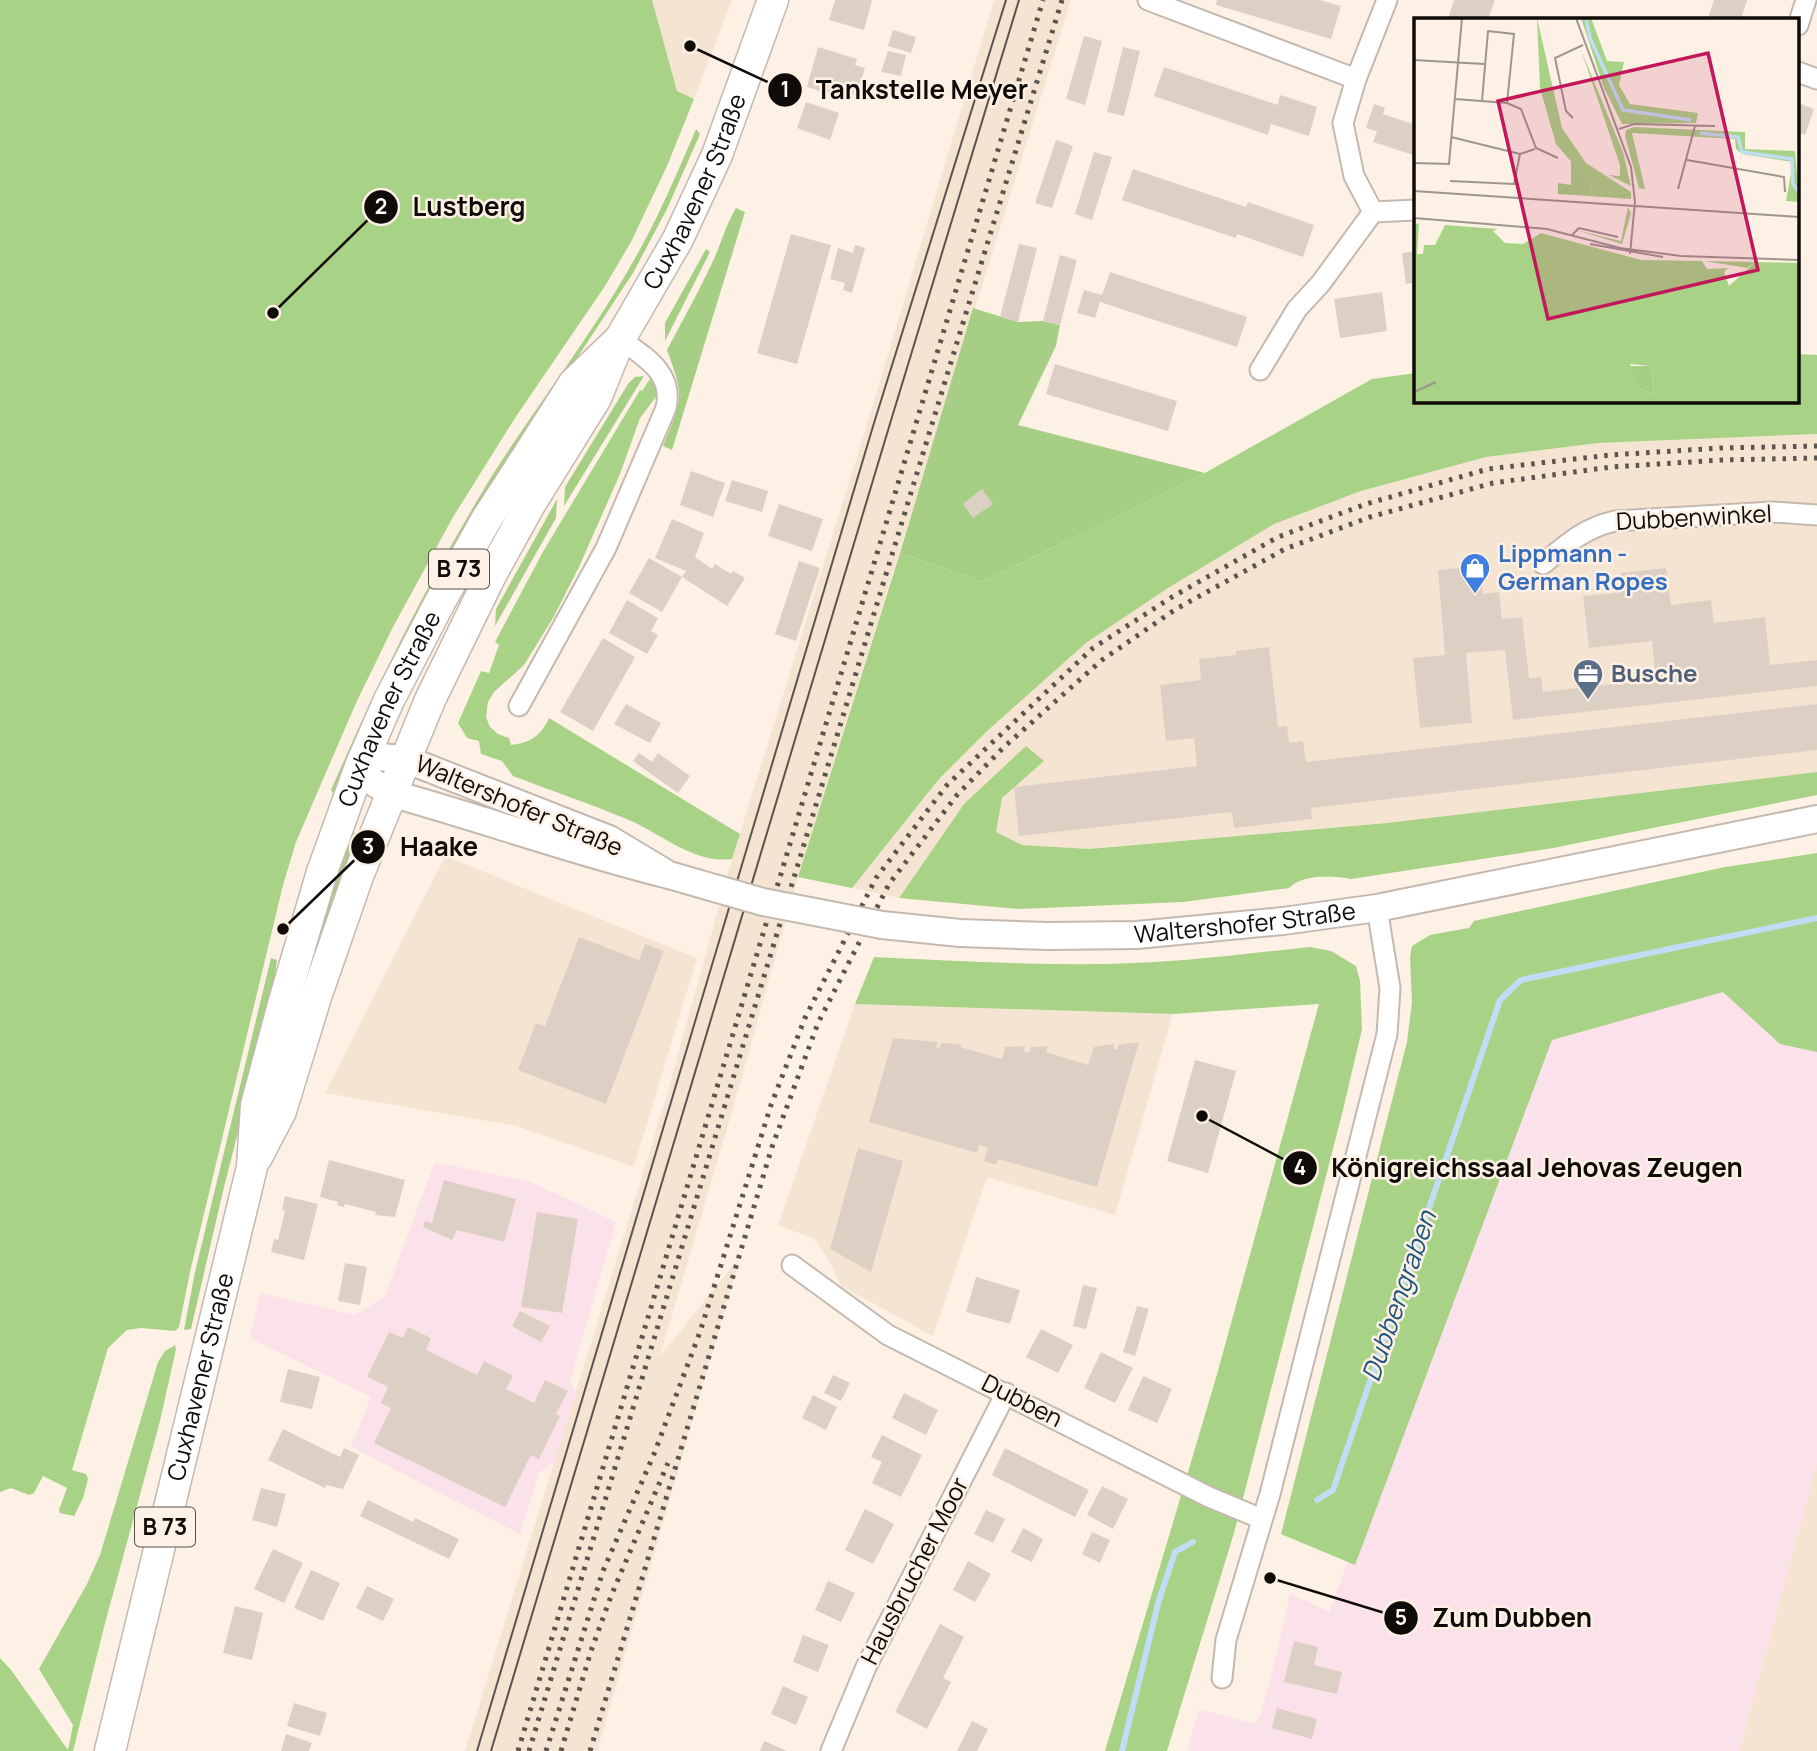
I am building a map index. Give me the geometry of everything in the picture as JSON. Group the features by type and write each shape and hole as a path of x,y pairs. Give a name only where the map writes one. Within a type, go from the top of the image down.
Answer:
{"main road":[{"name":"Cuxhavener Straße","path":"252,1167 281,1111 331,952 390,793 430,699 491,575 596,398 620,339 672,251 712,164 773,0"},
{"name":"Cuxhavener Straße","path":"110,1751 252,1167 256,1105 322,872 361,764 411,656 486,520 574,383 620,339"},
{"path":"390,793 370,780 361,764 379,757 405,759"},
{"name":"Waltershofer Straße","path":"405,759 609,839 669,875"},
{"name":"Waltershofer Straße","path":"390,793 537,836 611,861 763,902 881,925 960,933 1048,936 1137,935 1283,921 1377,908 1817,819"}],"street":[{"path":"1148,0 1356,79"},
{"path":"1373,212 1354,177 1343,123 1356,79 1387,0"},
{"path":"1800,20 1806,0"},
{"path":"1800,73 1817,79"},
{"path":"1373,212 1414,210"},
{"path":"1260,370 1297,309 1321,283 1373,212"},
{"path":"519,706 606,548 666,408 667,387 660,371 620,339"},
{"name":"Dubbenwinkel","path":"1543,564 1584,532 1615,521 1773,512 1817,514"},
{"path":"1222,1678 1226,1640 1262,1519 1387,1034 1390,988 1377,908"},
{"name":"Dubben","path":"792,1265 888,1335 1209,1497 1262,1519"},
{"name":"Hausbrucher Moor","path":"831,1751 866,1667 1006,1393"}],"shaded area":[{"path":"652,0 732,0 694,99 677,92"},
{"path":"994,0 1071,0 798,877 660,1356 740,1257 597,1751 465,1751 667,1094 732,859 871,411"},
{"path":"1817,434 1817,772 1387,823 1089,849 1022,845 996,832 1002,798 1043,761 964,804 899,898 852,888 939,779 986,732 1086,643 1168,588 1274,524 1361,491 1486,457 1598,443"},
{"path":"445,856 697,958 634,1167 516,1126 325,1093"},
{"path":"1817,965 1817,1462 1739,1751 1187,1751 1199,1709 1255,1724 1260,1716 1274,1666 1290,1593 1329,1612 1542,1033"},
{"path":"855,1004 1173,1014 1115,1215 987,1177 933,1336 841,1286 828,1259 814,1239 778,1225"},
{"path":"435,1162 531,1182 616,1222 570,1382 576,1392 555,1461 539,1473 520,1534 351,1447 371,1397 250,1338 260,1293 355,1315 385,1296"},
{"path":"1817,1462 1817,1751 1739,1751"}],"green space":[{"path":"0,0 652,0 677,91 694,99 667,166 631,242 453,517 393,627 356,703 296,842 283,885 179,1327 175,1331 141,1328 127,1330 108,1348 72,1470 86,1474 88,1479 74,1516 60,1513 59,1510 67,1488 43,1476 34,1493 29,1495 11,1488 0,1492"},
{"path":"696,129 700,134 667,209 633,273 496,481 335,797 331,790 425,593 490,479 597,321 630,267 657,216"},
{"path":"736,208 745,212 672,450 663,446 677,408 679,389 667,350 707,274"},
{"path":"706,249 710,252 665,341 665,323"},
{"path":"973,308 1018,322 1043,321 1060,325 1056,346 1018,425 1205,473 983,582 900,553"},
{"path":"1800,354 1817,355 1817,434 1598,443 1486,457 1361,491 1274,524 1168,588 1086,643 986,732 939,779 852,888 798,877 900,553 983,582 1205,473 1372,379 1414,373 1414,402 1800,402"},
{"path":"644,376 564,506 565,487 628,384 635,377"},
{"path":"650,379 656,387 656,397 640,418 620,474 579,567 553,618 524,665 494,692 488,702 486,717 490,727 509,738 511,745 534,738 549,718 740,834 732,859 691,853 629,820 513,776 502,761 481,754 479,741 467,738 458,723 481,671 489,673 499,645 495,642 544,550 640,390 642,391"},
{"path":"557,499 556,518 495,626 496,609"},
{"path":"1026,746 1044,761 1002,798 996,832 1022,845 1089,849 1387,823 1817,772 1817,795 1553,848 1351,879 1327,876 1310,878 1289,888 1183,902 1019,909 899,898 964,804"},
{"path":"349,830 361,835 289,1027"},
{"path":"1817,853 1817,1052 1780,1044 1723,992 1552,1040 1355,1565 1281,1534 1407,1042 1412,1002 1412,946 1430,935 1469,928 1474,921 1725,867"},
{"path":"1310,947 1331,951 1356,966 1360,981 1362,1029 1342,1114 1234,1533 1167,1751 1105,1751 1216,1378 1319,1004 1173,1014 855,1004 874,957 1108,964 1184,960"},
{"path":"271,958 277,960 271,1003 191,1329 184,1330 195,1272"},
{"path":"175,1345 160,1421 73,1751 0,1751 0,1658 68,1750 73,1725 39,1669 87,1584 100,1555 158,1362 165,1351"}],"building":[{"path":"835,0 872,0 864,30 829,20"},
{"path":"1217,0 1320,0 1341,6 1331,39 1216,5"},
{"path":"1454,0 1495,0 1488,18 1448,18"},
{"path":"1714,0 1747,0 1741,18 1708,18"},
{"path":"893,30 916,37 911,53 888,46"},
{"path":"1084,36 1102,41 1085,105 1066,99"},
{"path":"818,47 857,59 855,65 865,68 857,96 849,93 847,99 807,87"},
{"path":"1123,47 1140,51 1124,116 1107,112"},
{"path":"888,51 906,55 901,76 881,72"},
{"path":"1164,67 1278,105 1280,95 1317,107 1309,136 1271,124 1268,135 1154,96"},
{"path":"806,102 839,113 830,140 797,128"},
{"path":"1374,104 1385,108 1383,114 1414,124 1414,155 1373,142 1377,131 1366,128"},
{"path":"1800,104 1814,109 1805,135 1800,133"},
{"path":"1056,140 1073,146 1052,208 1035,203"},
{"path":"1094,152 1112,157 1092,220 1075,214"},
{"path":"1133,169 1246,207 1248,202 1314,225 1303,257 1237,234 1236,238 1122,200"},
{"path":"791,234 831,245 797,364 757,353"},
{"path":"1019,244 1037,248 1018,322 1000,317"},
{"path":"855,245 865,248 852,293 843,290 845,283 830,279 838,248 853,253"},
{"path":"1414,251 1414,282 1406,284 1402,253"},
{"path":"1060,255 1077,260 1060,325 1043,321"},
{"path":"1110,272 1247,317 1237,347 1100,302 1095,318 1077,313 1084,290 1102,295"},
{"path":"1382,292 1387,331 1340,338 1334,299"},
{"path":"1055,364 1177,401 1168,431 1046,394"},
{"path":"691,471 725,483 713,517 680,505"},
{"path":"732,480 768,491 762,512 725,501"},
{"path":"982,489 993,504 973,518 963,504"},
{"path":"779,504 823,519 812,551 768,536"},
{"path":"672,519 704,533 695,557 712,569 715,564 731,574 733,571 745,578 727,606 682,577 686,571 655,558"},
{"path":"649,558 682,577 662,612 629,593"},
{"path":"799,561 820,568 796,641 775,634"},
{"path":"1481,566 1483,594 1499,592 1502,619 1522,617 1529,678 1541,677 1543,692 1656,679 1652,641 1589,648 1583,596 1622,592 1620,573 1666,568 1671,605 1711,600 1714,623 1765,617 1770,665 1817,660 1817,686 1513,720 1505,650 1466,653 1472,723 1420,728 1413,658 1445,655 1438,570"},
{"path":"627,600 658,618 651,631 658,635 647,654 609,633"},
{"path":"603,638 635,657 593,731 560,712"},
{"path":"1269,647 1278,727 1287,726 1289,743 1303,741 1306,762 1817,704 1817,750 1311,808 1312,819 1234,828 1232,812 1019,836 1014,787 1197,766 1194,738 1166,741 1160,685 1201,680 1199,659 1236,655 1236,651"},
{"path":"626,704 661,723 650,743 614,724"},
{"path":"639,753 652,762 658,753 690,776 678,793 633,761"},
{"path":"579,937 639,960 645,944 664,951 606,1104 518,1070 536,1023 545,1026"},
{"path":"893,1038 938,1042 936,1047 940,1048 941,1043 962,1044 960,1047 1002,1059 1005,1047 1025,1046 1024,1051 1029,1053 1031,1047 1048,1046 1046,1052 1088,1065 1094,1047 1114,1044 1113,1049 1117,1050 1118,1045 1139,1042 1097,1187 998,1159 996,1165 984,1161 988,1148 979,1145 977,1153 869,1122"},
{"path":"1195,1060 1236,1071 1208,1173 1167,1161"},
{"path":"858,1148 903,1161 871,1272 830,1249"},
{"path":"329,1160 405,1180 395,1217 375,1215 376,1212 345,1204 344,1207 337,1205 338,1202 320,1197"},
{"path":"444,1180 516,1199 504,1242 457,1230 452,1240 423,1227 425,1221 432,1223"},
{"path":"285,1196 318,1204 304,1260 271,1252 274,1239 278,1240 285,1211 282,1210"},
{"path":"537,1212 578,1219 562,1313 521,1307"},
{"path":"345,1263 367,1267 360,1305 338,1301"},
{"path":"976,1277 1020,1290 1010,1324 966,1312"},
{"path":"1083,1285 1097,1288 1086,1329 1073,1326"},
{"path":"1137,1306 1149,1309 1135,1356 1123,1352"},
{"path":"520,1311 550,1326 541,1342 512,1326"},
{"path":"408,1327 431,1338 426,1350 477,1375 484,1361 513,1376 506,1389 534,1403 545,1380 568,1391 556,1414 560,1416 539,1459 531,1455 505,1507 374,1443 391,1408 381,1403 388,1387 367,1377 389,1332 403,1338"},
{"path":"1041,1329 1073,1345 1058,1373 1026,1357"},
{"path":"1101,1352 1133,1368 1115,1403 1084,1388"},
{"path":"288,1369 320,1377 312,1409 280,1402"},
{"path":"833,1375 850,1383 841,1401 824,1393"},
{"path":"1143,1376 1172,1389 1157,1423 1128,1410"},
{"path":"904,1393 938,1410 926,1435 892,1418"},
{"path":"813,1395 837,1407 826,1430 802,1418"},
{"path":"283,1429 340,1457 344,1448 359,1455 343,1489 326,1485 325,1488 268,1460"},
{"path":"882,1435 922,1455 901,1497 872,1483 882,1462 871,1457"},
{"path":"1005,1448 1089,1490 1075,1517 992,1475"},
{"path":"1102,1486 1128,1499 1113,1529 1087,1515"},
{"path":"261,1488 286,1494 277,1527 252,1520"},
{"path":"368,1500 413,1522 415,1518 459,1539 449,1559 360,1516"},
{"path":"865,1509 894,1524 873,1564 845,1550"},
{"path":"986,1510 1005,1519 993,1543 974,1534"},
{"path":"1023,1528 1043,1539 1032,1562 1011,1552"},
{"path":"1092,1532 1110,1540 1100,1563 1082,1554"},
{"path":"273,1549 303,1563 284,1603 254,1589"},
{"path":"968,1561 991,1574 975,1602 953,1590"},
{"path":"311,1570 340,1583 323,1621 294,1608"},
{"path":"828,1581 855,1593 841,1622 815,1610"},
{"path":"367,1586 394,1599 383,1621 356,1608"},
{"path":"235,1606 263,1613 252,1660 223,1653"},
{"path":"940,1624 964,1637 943,1678 951,1682 927,1729 895,1712"},
{"path":"803,1635 829,1645 818,1672 793,1662"},
{"path":"1294,1641 1318,1647 1314,1665 1342,1672 1337,1694 1284,1682"},
{"path":"783,1686 808,1697 796,1725 771,1714"},
{"path":"294,1703 327,1713 320,1736 287,1726"},
{"path":"1277,1708 1317,1719 1312,1739 1272,1728"},
{"path":"972,1721 988,1729 977,1751 957,1751"},
{"path":"286,1734 312,1743 309,1751 281,1751"},
{"path":"764,1741 787,1751 760,1751"}],"waterway":[{"name":"Dubbengraben","path":"1317,1500 1333,1490 1500,1000 1521,980 1817,918"},
{"name":"Dubbengraben","path":"1122,1751 1159,1600 1175,1552 1193,1542"}],"tram line":[{"path":"477,1751 874,423 1006,0"},
{"path":"491,1751 1019,0"}],"railway":[{"path":"518,1751 1043,0"},
{"path":"529,1751 1062,0"},
{"path":"546,1751 603,1571 654,1454 700,1332 771,1105 805,1018 876,878 947,785 1093,648 1172,597 1278,537 1366,504 1488,469 1610,455 1721,448 1817,446"},
{"path":"590,1751 772,1147 818,1023 889,884 957,795 1004,747 1102,660 1176,609 1285,549 1370,517 1493,483 1611,467 1722,460 1817,458"},
{"path":"561,1751 591,1651 611,1596 668,1463"}],"place":[{"name":"Tankstelle Meyer","path":"690,46"},
{"name":"Lustberg","path":"273,313"},
{"name":"Lippmann - German Ropes","path":"1475,595"},
{"name":"Busche","path":"1588,701"},
{"name":"Haake","path":"283,929"},
{"name":"Königreichssaal Jehovas Zeugen","path":"1202,1116"},
{"name":"Zum Dubben","path":"1270,1578"}]}
